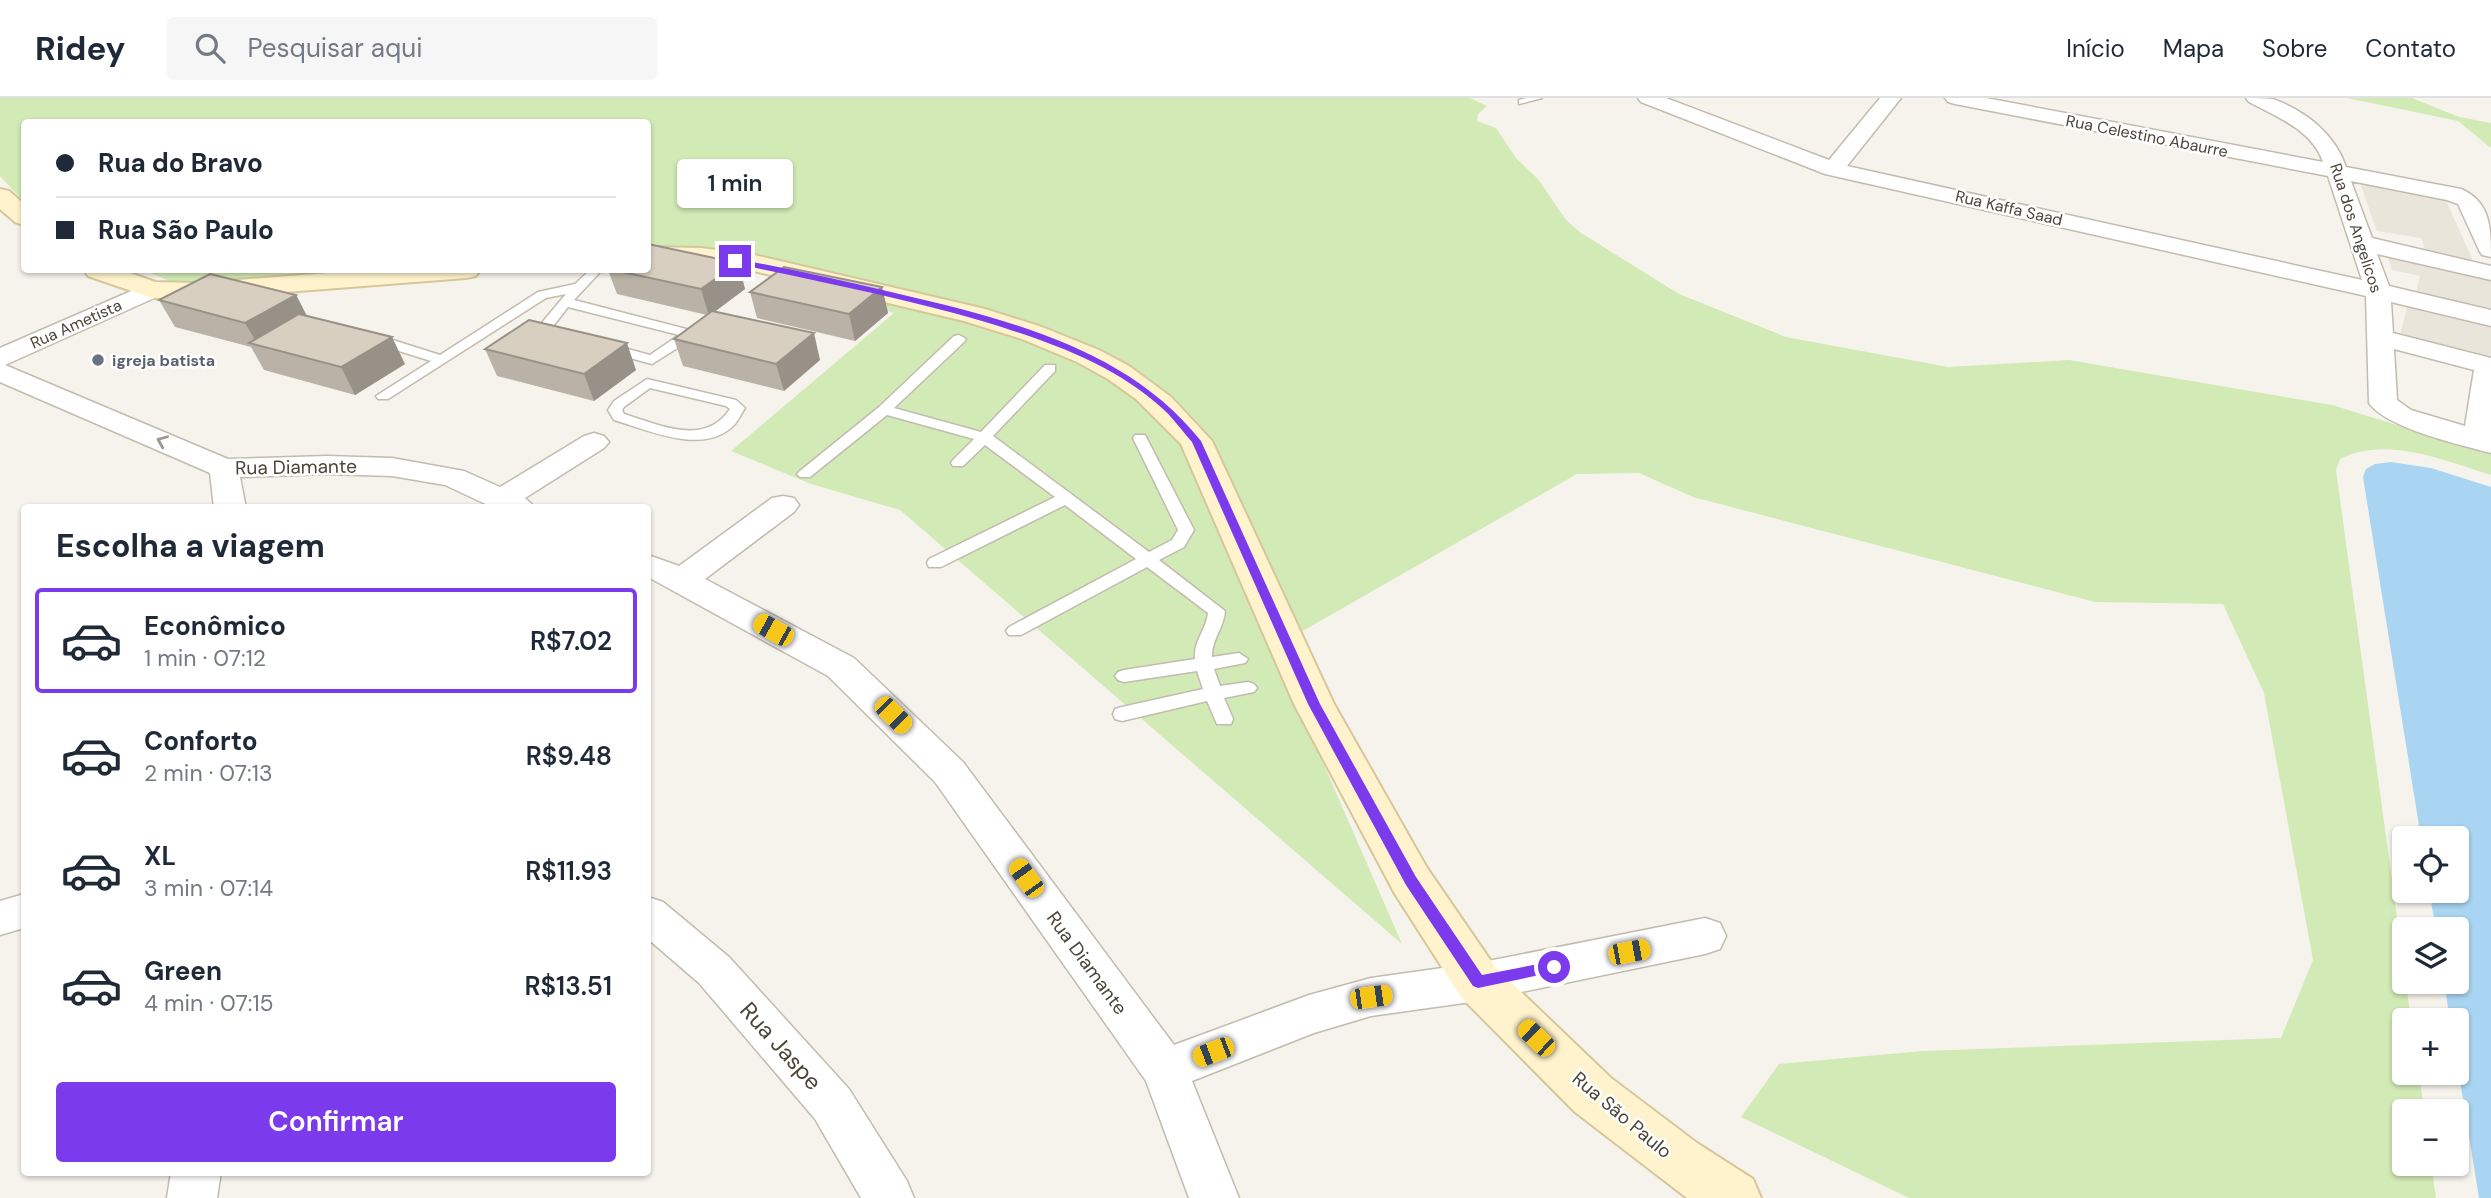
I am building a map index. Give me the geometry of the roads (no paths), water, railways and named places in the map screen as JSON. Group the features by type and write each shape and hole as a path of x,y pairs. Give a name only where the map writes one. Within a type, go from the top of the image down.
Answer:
{"street":[{"name":"Rua Kaffa Saad","path":"1648,98 1833,169 2491,318"},
{"path":"1833,169 1891,98"},
{"name":"Rua Celestino Abaurre","path":"1955,98 2338,174 2453,194 2462,197 2469,204 2491,250"},
{"name":"Rua dos Angelicos","path":"2256,98 2320,136 2329,148 2378,291 2383,403 2401,416 2484,442"},
{"path":"0,196 21,214"},
{"path":"2362,243 2491,273"},
{"name":"Rua São Paulo","path":"651,255 708,257 789,270 945,307 1038,335 1090,357 1132,382 1167,408 1196,441 1314,704 1411,881 1478,982 1593,1094 1678,1161 1734,1198"},
{"path":"106,273 152,290 234,289 429,273"},
{"name":"Rua Ametista","path":"0,359 152,290"},
{"path":"2382,338 2490,366 2484,442"},
{"path":"0,359 0,371"},
{"name":"Rua Diamante","path":"0,371 224,468 327,465 392,467 453,477 511,503"},
{"path":"511,503 594,442"},
{"path":"224,468 229,504"},
{"path":"665,573 783,505"},
{"name":"Rua Diamante","path":"665,573 841,667 949,772 1165,1070 1214,1198"},
{"path":"0,918 21,912"},
{"name":"Rua Jaspe","path":"651,917 714,970 832,1104 889,1198"},
{"path":"1165,1070 1334,1007 1371,997 1478,982 1705,936"}],"lane":[{"path":"1523,102 1537,98"},
{"path":"593,273 547,325 549,331 652,360"},
{"path":"383,396 542,295 580,287"},
{"path":"565,302 690,334"},
{"path":"648,383 731,403 738,408 721,429 711,435 695,437 619,417 615,410 619,404 648,383 652,360 690,334 718,328"},
{"path":"353,331 442,360"},
{"path":"806,474 884,410 959,339"},
{"path":"958,464 1050,368"},
{"path":"884,410 984,438 1217,611 1215,629 1203,648 1204,664 1224,719"},
{"path":"1015,631 1178,543 1185,530 1140,438"},
{"path":"935,563 1066,498"},
{"path":"1124,676 1239,659"},
{"path":"1122,714 1248,688"}],"water":[{"path":"2391,462 2431,468 2491,487 2491,1198 2479,1198 2469,1136 2469,1099 2463,1099 2461,1085 2469,1085 2469,1008 2448,1008 2446,994 2469,994 2469,917 2434,917 2431,903 2469,903 2469,826 2419,826 2363,477 2366,469 2375,464"}],"place":[{"name":"igreja batista","path":"98,360"}]}
